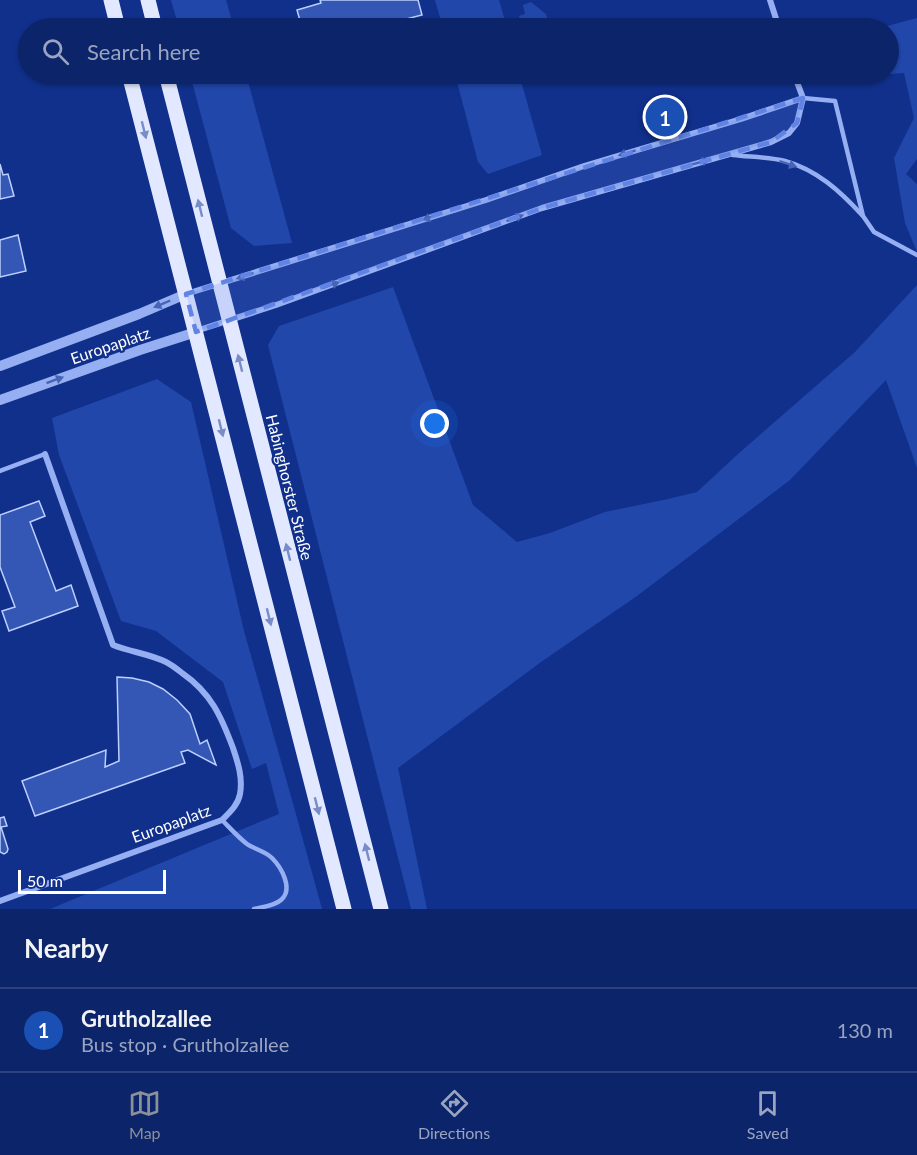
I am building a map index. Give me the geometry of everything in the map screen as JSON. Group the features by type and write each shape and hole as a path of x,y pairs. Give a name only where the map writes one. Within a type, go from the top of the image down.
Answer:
{"main road":[{"path":"111,0 116,18"},
{"path":"148,0 152,18"},
{"path":"132,84 344,909"},
{"name":"Habinghorster Straße","path":"169,84 381,909"}],"street":[{"path":"770,0 776,18"},
{"path":"196,332 542,208 771,142 789,133 797,123 803,98 798,84"},
{"path":"186,294 803,98"},
{"name":"Europaplatz","path":"0,366 186,294"},
{"name":"Europaplatz","path":"0,400 196,332"},
{"name":"Europaplatz","path":"0,900 222,820 240,796 239,766 223,721 205,692 188,677 166,663 113,645 45,454"}],"lane":[{"path":"803,98 835,101 863,216"},
{"path":"730,154 784,161 818,175 846,197 874,232 917,255"},
{"path":"0,471 45,454"},
{"path":"222,820 247,844 270,856 282,872 286,885 286,893 282,899 254,909"}],"highlighted area":[{"path":"803,98 797,123 771,142 542,208 196,332 186,294"}],"shaded area":[{"path":"171,0 226,0 231,18 176,18"},
{"path":"435,0 499,0 504,18 440,18"},
{"path":"531,2 546,14 547,18 520,18 519,16 525,14 523,5"},
{"path":"917,18 917,159 906,174 917,184 917,252 905,223 894,158 914,118 904,73 899,73 899,23"},
{"path":"193,84 249,84 292,243 254,246 231,228"},
{"path":"458,84 522,84 542,155 488,174 478,162"},
{"path":"917,285 917,468 886,380 790,480 637,596 541,662 398,768 427,909 411,909 268,345 279,326 393,287 473,505 517,542 550,533 605,512 697,492 855,352"},
{"path":"157,379 191,402 244,631 322,909 50,909 279,814 266,763 252,769 223,682 156,631 121,621 59,455 52,418"}],"building":[{"path":"320,0 418,0 422,15 410,18 299,18 297,10 321,3"},
{"path":"0,164 3,175 8,174 14,196 0,199"},
{"path":"18,235 26,271 0,277 0,240"},
{"path":"39,501 45,516 30,522 56,591 71,585 78,606 9,631 2,611 15,607 0,567 0,515"},
{"path":"117,677 149,682 177,700 190,714 200,744 207,740 216,765 188,750 181,752 185,763 35,816 22,781 106,750 105,767 119,761"},
{"path":"4,817 7,826 1,827 8,849 4,854 0,852 0,818"}],"place":[{"name":"Grutholzallee","path":"665,117"}]}
